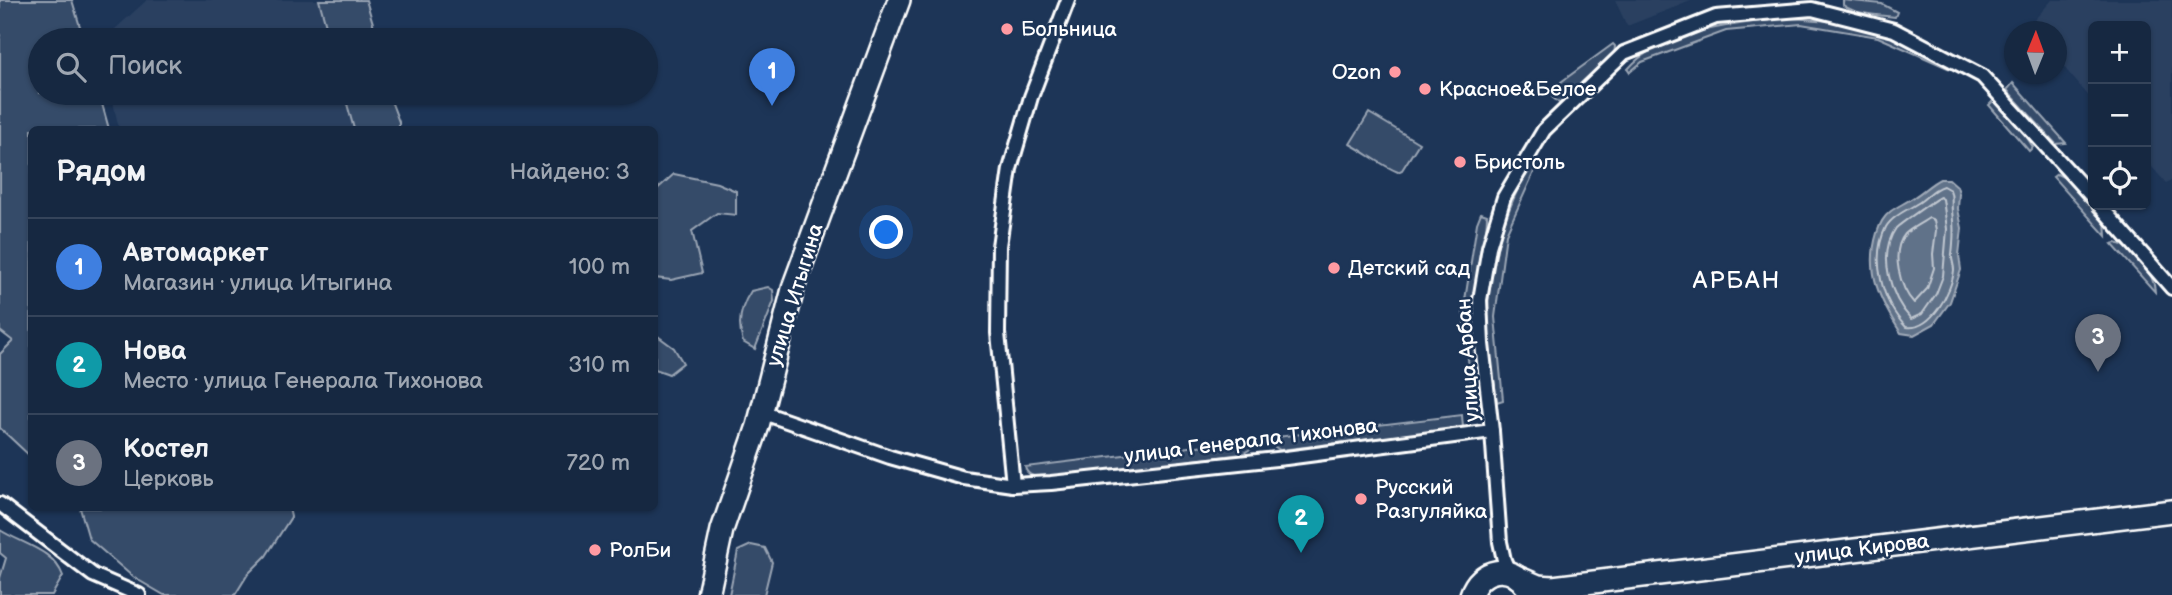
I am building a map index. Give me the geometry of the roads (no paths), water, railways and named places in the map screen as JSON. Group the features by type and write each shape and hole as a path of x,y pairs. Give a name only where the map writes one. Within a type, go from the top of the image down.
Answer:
{"main road":[{"name":"улица Итыгина","path":"708,595 722,530 761,412 794,285 899,0"},
{"name":"улица Кирова","path":"1546,591 2172,510"},
{"path":"1471,595 1477,582 1488,573 1513,574 1546,591"},
{"path":"1513,574 1526,586 1529,595"}],"street":[{"path":"1013,485 998,333 999,246 1010,169 1031,97 1068,0"},
{"name":"улица Арбан","path":"1500,542 1480,300 1489,247 1504,197 1544,130 1624,53 1716,17 1812,9 1894,30 1982,76 2047,144 2088,192"},
{"path":"2103,210 2172,288"},
{"name":"улица Генерала Тихонова","path":"761,412 902,461 964,478 1013,485 1286,458 1492,431"},
{"path":"0,504 93,575 139,595"},
{"path":"1488,573 1500,542"},
{"path":"1500,542 1504,560 1513,574"}],"water":[{"path":"1940,179 1949,179 1957,186 1959,193 1961,270 1950,302 1934,324 1914,335 1901,333 1877,286 1873,261 1877,233 1888,213"}],"place":[{"name":"Больница","path":"1007,29"},
{"name":"Ozon","path":"1395,72"},
{"name":"Красное&Белое","path":"1425,89"},
{"name":"Автомаркет","path":"772,106"},
{"name":"Бристоль","path":"1460,162"},
{"name":"Детский сад","path":"1334,268"},
{"name":"Костел","path":"2098,372"},
{"name":"Русский Разгуляйка","path":"1361,499"},
{"name":"РолБи","path":"595,550"},
{"name":"Нова","path":"1301,553"}],"district":[{"name":"АРБАН","path":"1737,280"}]}
